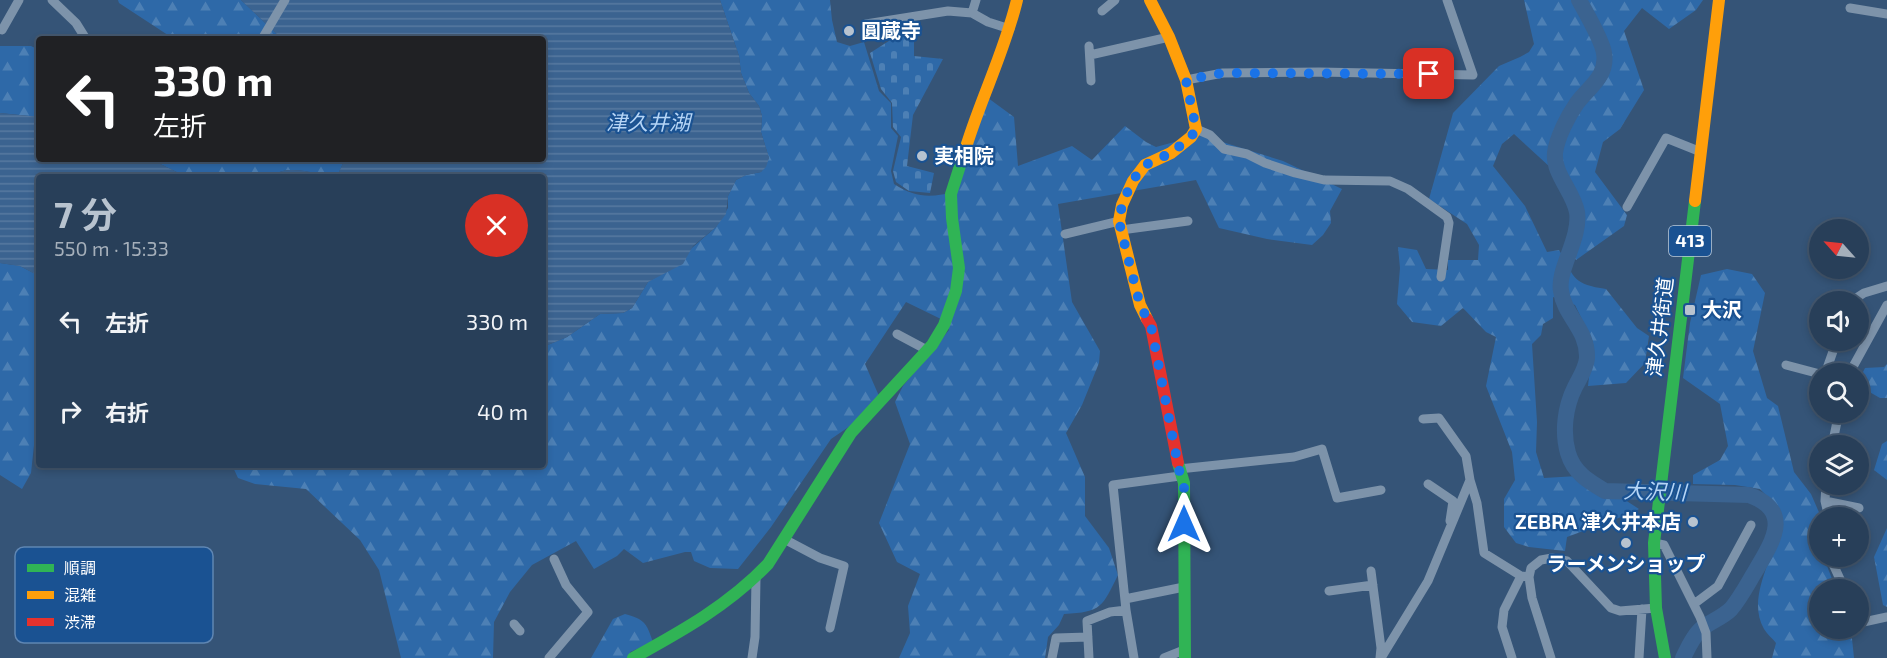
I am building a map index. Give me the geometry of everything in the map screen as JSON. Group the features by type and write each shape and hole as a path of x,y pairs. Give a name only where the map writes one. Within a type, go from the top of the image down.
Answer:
{"main road":[{"path":"633,658 730,600 756,578 768,564 851,434 927,350 942,328 949,315 958,277 958,258 950,206 954,184 975,118 1010,28 1017,0"},
{"path":"1150,0 1186,80 1196,129 1191,137 1171,153 1145,165 1137,174 1125,194 1120,226 1140,305 1151,326 1179,473 1184,483 1184,654"},
{"name":"津久井街道","path":"1665,658 1656,608 1654,543 1719,0"}],"street":[{"path":"2,30 19,0"},
{"path":"52,0 69,15 84,36"},
{"path":"264,36 285,0"},
{"path":"945,0 948,11"},
{"path":"972,14 976,0"},
{"path":"1102,11 1115,0"},
{"path":"1186,80 1223,73 1473,75 1447,0"},
{"path":"1850,8 1887,14"},
{"path":"866,24 948,11 972,14 988,22 1010,28"},
{"path":"1091,81 1089,50 1168,37"},
{"path":"1196,129 1210,135 1224,149 1247,154 1264,163 1295,173 1324,180 1390,181 1408,189 1447,217 1449,224 1441,277"},
{"path":"1627,207 1666,138 1701,152"},
{"path":"1065,234 1120,226 1188,221"},
{"path":"1869,291 1887,286"},
{"path":"1856,363 1887,305"},
{"path":"897,334 927,350"},
{"path":"1786,365 1809,371"},
{"path":"1423,419 1438,418 1466,456 1477,503 1484,553 1525,576 1551,658"},
{"path":"1134,658 1126,610 1113,485 1294,457 1322,449 1337,498 1381,490"},
{"path":"1381,658 1428,581 1470,480"},
{"path":"1428,484 1453,501 1450,529"},
{"path":"1825,495 1826,507"},
{"path":"1825,501 1854,507"},
{"path":"1694,604 1718,586 1751,525"},
{"path":"784,539 820,558 844,566 830,628"},
{"path":"1654,543 1664,545 1700,617 1706,633 1707,658"},
{"path":"1512,658 1502,627 1504,610 1525,576 1541,560 1552,558 1567,561 1611,608 1620,611 1656,608"},
{"path":"549,658 588,612 566,585 554,559"},
{"path":"1371,571 1381,658"},
{"path":"752,658 755,637 756,578"},
{"path":"1329,591 1373,585"},
{"path":"1125,599 1184,587"},
{"path":"1638,658 1642,609"},
{"path":"1089,658 1087,621 1110,612 1126,610"},
{"path":"1869,621 1887,617"},
{"path":"1052,658 1056,638 1088,637"},
{"path":"1164,658 1184,654"}],"green space":[{"path":"118,0 241,0 279,36 169,36 119,3"},
{"path":"720,0 830,0 837,42 850,46 864,42 879,91 891,103 891,128 898,136 891,171 894,184 917,194 932,196 957,192 988,98 1014,117 1018,166 1072,146 1092,160 1125,126 1156,147 1200,135 1283,161 1342,189 1330,211 1331,223 1312,245 1267,239 1219,228 1196,180 1058,204 1072,302 1100,351 1099,363 1082,405 1066,433 1085,477 1085,516 1109,548 1118,575 1099,606 1086,612 1064,614 1059,625 1048,637 1045,658 899,658 910,633 908,606 920,574 897,562 879,523 910,444 895,402 903,386 949,330 943,320 906,302 865,364 879,396 850,426 831,439 771,527 738,569 710,568 694,561 691,552 643,563 624,549 617,556 594,569 576,541 532,565 510,592 494,622 493,658 401,658 379,570 360,540 306,489 255,484 238,478 233,468 546,468 546,346 567,337 600,314 623,313 632,308 648,282 663,273 716,227 728,208 728,196 736,180 761,172 769,158 761,132 762,116 741,73 739,56"},
{"path":"1524,0 1703,0 1696,10 1669,29 1642,8 1624,31 1644,90 1620,129 1603,142 1595,172 1627,215 1624,226 1576,260 1566,243 1581,211 1566,176 1550,167 1514,134 1502,144 1493,166 1525,206 1547,252 1559,250 1580,282 1606,289 1637,328 1649,336 1645,363 1626,383 1588,386 1593,342 1575,305 1553,297 1553,318 1543,324 1541,335 1532,344 1537,422 1536,452 1544,478 1578,476 1639,509 1567,537 1565,551 1529,547 1516,543 1504,527 1504,499 1515,480 1512,452 1486,386 1496,337 1486,332 1463,308 1441,326 1412,322 1397,304 1400,268 1398,247 1417,250 1426,269 1448,270 1448,260 1478,260 1479,245 1467,224 1429,199 1453,113 1499,66 1529,52 1534,44"},
{"path":"914,25 914,56 943,59 913,115 907,166 934,173 930,193 909,191 896,182 893,171 901,137 893,127 892,103 881,89 870,53"},
{"path":"0,46 31,46 36,48 36,117 0,113"},
{"path":"156,162 344,162 339,172 329,173 286,170 274,174 181,174"},
{"path":"0,263 20,266 36,274 36,426 31,473 22,489 0,475"},
{"path":"1727,269 1752,274 1765,293 1753,351 1767,398 1778,406 1794,472 1809,491 1809,495 1811,495 1817,507 1809,507 1809,567 1827,567 1832,579 1809,579 1809,639 1852,639 1854,658 1772,658 1776,643 1764,629 1759,615 1758,600 1775,540 1777,526 1775,509 1760,489 1735,485 1693,484 1693,475 1720,460 1728,446 1720,404 1683,378 1690,323 1701,275"},
{"path":"1887,364 1887,398 1880,398 1869,392 1869,368 1884,367"},
{"path":"1887,441 1887,480 1874,470 1882,444"},
{"path":"1887,528 1887,607 1883,605 1874,557"},
{"path":"625,614 644,623 653,642 630,652 630,658 591,658 613,619"}],"water":[{"name":"津久井湖","path":"241,0 720,0 739,56 741,73 749,93 759,106 762,116 761,132 769,158 766,167 761,172 736,180 728,196 726,214 716,227 693,246 683,264 648,282 632,308 623,313 600,314 567,337 546,346 546,174 274,174 286,170 339,172 344,162 546,162 546,36 279,36"},
{"path":"0,113 36,117 36,162 156,162 181,174 36,174 36,274 20,266 0,263"}],"waterway":[{"name":"大沢川","path":"1579,0 1600,41 1604,61 1600,75 1577,103 1567,120 1555,153 1557,168 1577,212 1576,232 1562,273 1561,291 1566,308 1584,339 1587,358 1567,411 1565,437 1568,453 1582,476 1605,491 1749,495 1771,509 1775,518 1773,538 1738,600 1731,609 1700,630 1683,658"}],"traffic: fast":[{"path":"633,658 721,605 768,564 851,433 932,345 944,325 956,291 959,268 951,194 967,144"},
{"path":"1665,658 1656,608 1654,543 1695,201"},
{"path":"1178,463 1184,483 1185,658"}],"traffic: slow":[{"path":"967,144 1017,0"},
{"path":"1147,319 1140,305 1119,221 1122,205 1133,181 1145,165 1171,153 1191,137 1196,129 1186,80 1169,37 1150,0"},
{"path":"1695,201 1719,0"}],"traffic: jam":[{"path":"1147,319 1151,326 1178,463"}],"place":[{"name":"圓蔵寺","path":"849,31"},
{"name":"実相院","path":"922,156"},
{"name":"大沢","path":"1690,310"},
{"name":"ZEBRA 津久井本店","path":"1693,522"},
{"name":"ラーメンショップ","path":"1626,543"}],"route":[{"path":"1184,524 1184,483 1180,476 1161,371 1151,326 1140,305 1119,221 1125,194 1137,174 1145,165 1171,153 1191,137 1196,129 1186,80 1223,73 1429,74"}]}
